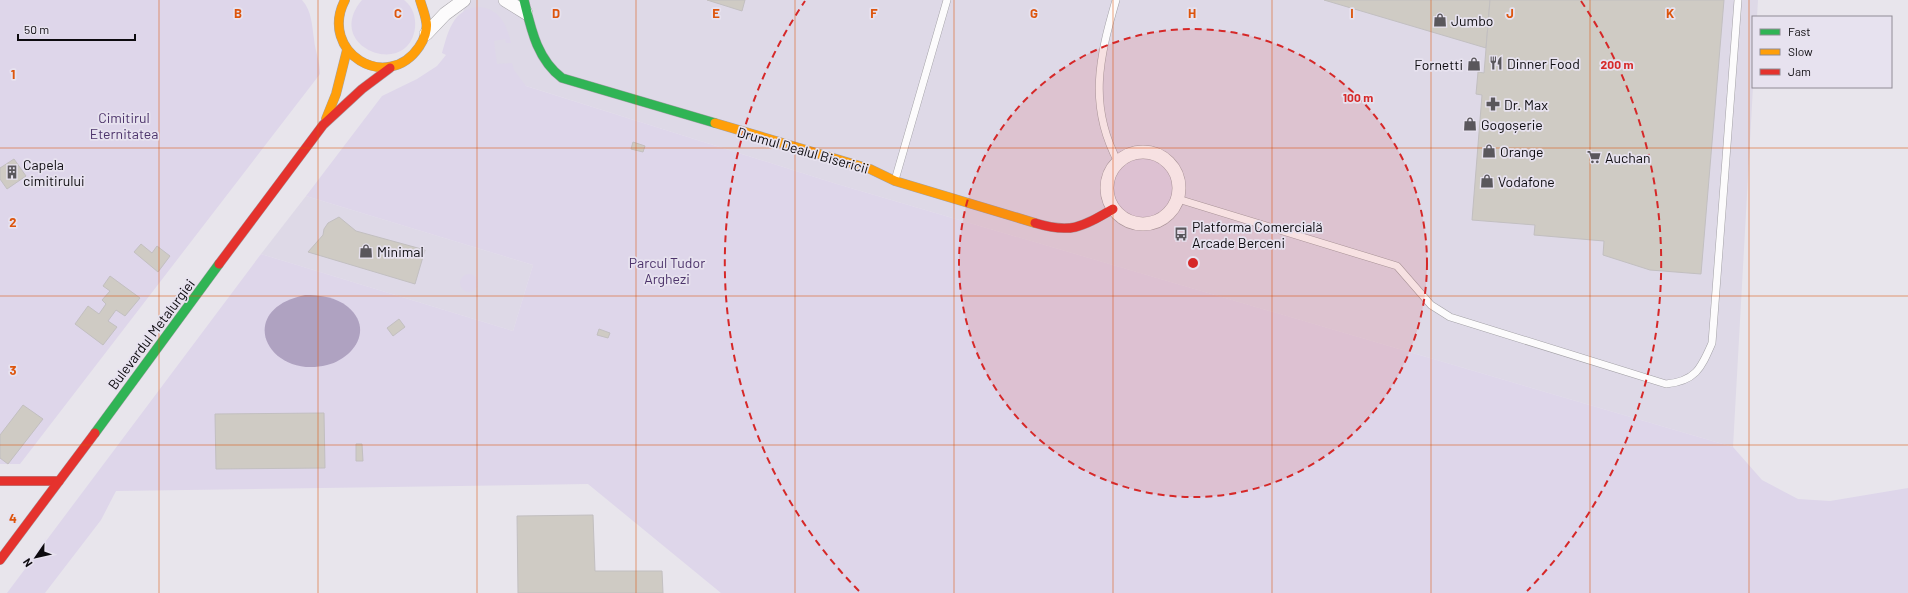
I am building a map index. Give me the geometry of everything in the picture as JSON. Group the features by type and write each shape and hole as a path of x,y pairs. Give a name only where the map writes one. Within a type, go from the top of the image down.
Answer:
{"main road":[{"path":"345,0 339,14 338,23 339,33 346,50 355,59 366,65 378,68 390,68 409,60 419,48 426,34 427,21 425,9 420,0"},
{"name":"Drumul Dealul Bisericii","path":"524,0 526,13 546,65 562,78 870,169 895,181 1054,229 1074,229 1082,227 1114,209"},
{"path":"332,7 338,23"},
{"name":"Bulevardul Metalurgiei","path":"323,125 336,94 346,50"},
{"name":"Bulevardul Metalurgiei","path":"0,560 323,125 357,93 390,68"},
{"path":"0,481 59,481"}],"street":[{"path":"426,34 445,14 464,0"},
{"path":"505,0 526,13"},
{"path":"1137,152 1148,152 1164,159 1174,169 1178,179 1178,199 1167,216 1159,221 1139,225 1120,217 1114,209 1109,200 1107,190 1108,180 1112,170 1118,162 1137,152"}],"lane":[{"path":"895,181 947,0"},
{"path":"1116,0 1105,38 1098,93 1102,121 1107,140 1118,162"},
{"path":"1178,199 1397,266 1431,305 1450,317 1666,384 1683,381 1699,370 1712,342 1738,0"}],"shaded area":[{"path":"466,0 1758,0 1757,16 1752,16 1753,88 1733,447 837,184 482,72 475,65 446,55 467,2"},
{"path":"306,196 533,265 513,331 261,254"},
{"path":"305,295 322,296 338,301 348,307 356,316 359,324 360,333 357,342 352,349 345,356 327,365 306,367 289,362 275,353 267,341 265,328 270,314 283,303"}],"green space":[{"name":"Cimitirul Eternitatea","path":"0,0 302,0 308,9 311,19 320,74 20,464 0,464"},
{"path":"362,0 404,0 413,12 415,24 409,44 398,52 385,54 371,51 359,43 352,32 353,17"},
{"name":"Parcul Tudor Arghezi","path":"477,7 491,10 496,13 504,23 511,43 506,43 505,39 494,41 497,64 512,63 514,70 526,86 837,184 1733,447 1762,480 1798,499 1830,501 1908,488 1908,593 721,593 588,484 116,491 101,520 45,593 7,593 261,254 513,331 533,265 306,196 382,96 417,79 437,66 446,55 442,53 452,24 462,13"},
{"path":"1143,158 1160,163 1165,167 1169,172 1174,189 1169,206 1165,211 1160,215 1143,220 1126,215 1121,211 1117,206 1112,189 1117,172 1121,167 1126,163"},
{"path":"469,274 475,277 478,283 475,289 469,292 463,289 460,283 463,277"}],"building":[{"path":"707,0 745,0 742,11"},
{"name":"Jumbo","path":"1324,0 1490,0 1486,48"},
{"name":"Auchan","path":"1490,0 1724,0 1701,274 1650,270 1603,255 1604,241 1534,235 1535,225 1472,220 1482,95 1476,94 1478,72 1484,73"},
{"path":"633,142 645,146 643,152 631,149"},
{"name":"Capela cimitirului","path":"14,159 26,176 7,189 0,179 0,168"},
{"name":"Minimal","path":"339,217 356,231 425,250 415,284 308,252 323,235 324,229 328,223"},
{"path":"141,244 152,253 157,246 170,256 158,272 134,252"},
{"path":"110,276 140,298 125,316 116,310 108,321 117,327 103,345 75,324 88,306 99,314 106,304 102,300 110,291 103,286"},
{"path":"399,319 405,327 393,336 387,328"},
{"path":"599,329 610,333 608,338 597,335"},
{"path":"23,405 43,419 8,464 0,458 0,435"},
{"path":"324,413 325,468 216,469 215,414"},
{"path":"356,444 362,444 363,461 356,461"},
{"path":"593,515 595,571 662,571 663,593 518,593 517,516"}],"traffic: fast":[{"path":"524,0 536,43 546,62 562,78 715,123"},
{"path":"95,433 219,264"}],"traffic: slow":[{"path":"345,0 339,19 341,36 348,50 360,61 374,66 390,67 406,61 419,47 422,41 426,31 426,24 420,0"},
{"path":"326,119 336,94 347,50"},
{"path":"715,123 870,169 895,181 1035,223"}],"traffic: jam":[{"path":"219,264 323,125 362,89 390,68"},
{"path":"1035,223 1058,228 1076,227 1113,209"},
{"path":"0,560 95,433"},
{"path":"0,481 59,481"}],"place":[{"name":"Jumbo","path":"1440,20"},
{"name":"Dinner Food","path":"1496,63"},
{"name":"Fornetti","path":"1474,64"},
{"name":"Dr. Max","path":"1493,104"},
{"name":"Gogoșerie","path":"1470,124"},
{"name":"Orange","path":"1489,151"},
{"name":"Auchan","path":"1594,157"},
{"name":"Capela cimitirului","path":"12,172"},
{"name":"Vodafone","path":"1487,181"},
{"name":"Platforma Comercială Arcade Berceni","path":"1181,234"},
{"name":"Minimal","path":"366,251"}]}
